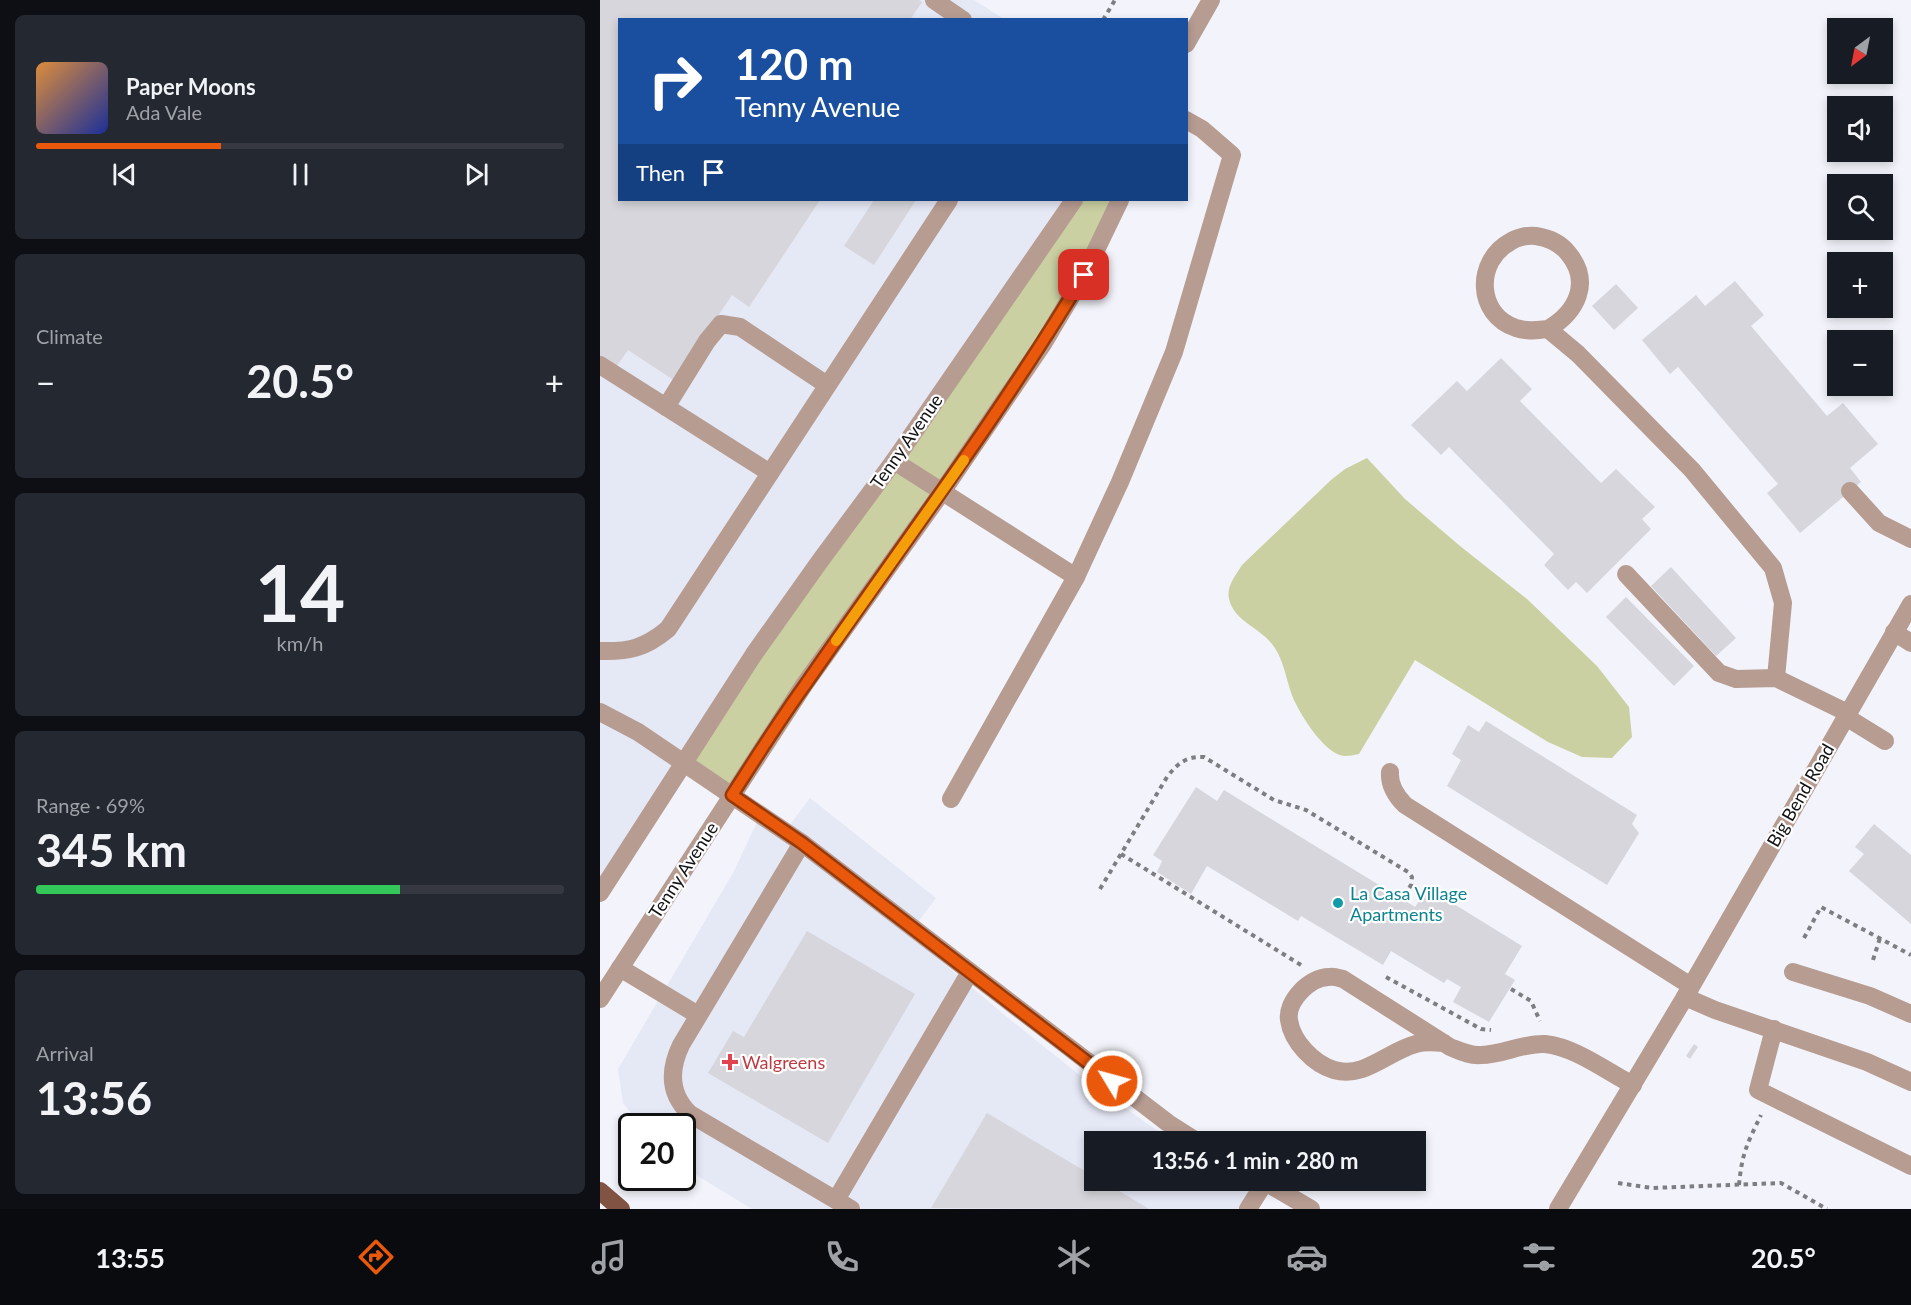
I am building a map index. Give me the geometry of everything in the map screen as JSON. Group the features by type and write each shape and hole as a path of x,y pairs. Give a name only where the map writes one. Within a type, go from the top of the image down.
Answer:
{"main road":[{"path":"600,1191 621,1209"}],"street":[{"path":"933,0 960,18"},
{"path":"1188,40 1211,0"},
{"path":"951,799 1076,577 1120,482 1174,352 1232,155 1202,129 1188,121"},
{"path":"600,651 635,649 647,645 669,629 948,201"},
{"name":"Tenny Avenue","path":"600,893 780,616 894,461 1073,201"},
{"name":"Tenny Avenue","path":"600,999 804,685 942,492 1043,344 1084,275 1120,201"},
{"path":"1532,235 1549,238 1563,247 1574,260 1579,276 1579,292 1574,308 1562,320 1548,328 1532,331 1515,328 1501,320 1490,307 1485,291 1485,274 1490,259 1501,247 1516,238 1532,235"},
{"path":"666,407 707,341 721,324 740,327 827,385"},
{"path":"1548,328 1578,354 1692,470 1773,568 1784,603 1776,678"},
{"path":"600,365 770,472"},
{"path":"894,461 1076,577"},
{"path":"1850,491 1879,523 1911,539"},
{"path":"1626,573 1719,673 1736,679 1776,678 1846,715 1885,741"},
{"name":"Big Bend Road","path":"1558,1209 1688,992 1911,604"},
{"path":"1894,632 1911,642"},
{"path":"600,712 638,732 802,843 1180,1131"},
{"path":"1390,772 1391,786 1396,797 1405,805 1715,1010 1867,1062 1911,1082"},
{"path":"802,843 675,1057 672,1074 676,1097 690,1114 843,1205 970,972"},
{"path":"620,968 699,1015"},
{"path":"1793,972 1870,996 1911,1014"},
{"path":"1444,1043 1416,1044 1403,1048 1370,1066 1344,1072 1334,1070 1322,1064 1298,1042 1289,1019 1291,1006 1307,986 1320,978 1330,976 1343,979 1444,1043 1468,1054 1482,1056 1528,1044 1546,1044 1578,1055 1632,1085"},
{"path":"1774,1029 1758,1090 1911,1166"},
{"path":"1248,1209 1258,1191"},
{"path":"1275,1191 1291,1204 1311,1209"}],"path":[{"path":"1104,18 1115,0"},
{"path":"1100,889 1167,777 1175,766 1194,756 1210,760 1274,800 1306,810 1408,872 1412,878 1411,885 1402,900"},
{"path":"1804,938 1821,907 1911,955"},
{"path":"1873,960 1880,938"},
{"path":"1511,989 1531,1001 1540,1021"},
{"path":"1739,1185 1745,1148 1769,1096"},
{"path":"1618,1183 1652,1188 1781,1183 1827,1209"}],"shaded area":[{"path":"600,0 974,0 1002,18 618,18 618,201 1062,201 600,893"},
{"path":"810,798 936,898 909,934 1087,1081 1158,1131 1084,1131 1084,1191 1251,1191 1240,1209 752,1209 696,1175 696,1113 631,1113 623,1103 618,1069 733,873 759,818 783,834"}],"green space":[{"path":"1063,201 1120,201 1084,274 732,795 683,764"},
{"path":"1367,458 1405,499 1527,599 1597,666 1629,707 1632,737 1612,758 1582,757 1548,742 1415,660 1359,754 1345,756 1338,754 1330,750 1316,736 1296,704 1277,651 1267,638 1236,613 1228,594 1232,581 1242,565 1331,480 1345,469"}],"building":[{"path":"600,0 919,0 922,2 911,18 618,18 618,201 819,201 749,307 732,295 675,381 628,350 614,370 600,360"},
{"path":"873,201 915,201 874,265 844,246"},
{"path":"1735,281 1764,315 1751,326 1827,416 1843,403 1878,444 1850,468 1861,482 1800,533 1767,493 1778,484 1678,367 1670,374 1642,340 1696,295 1705,306"},
{"path":"1616,284 1638,308 1614,330 1592,306"},
{"path":"1501,358 1532,389 1520,401 1601,483 1616,469 1655,507 1642,519 1651,529 1587,593 1576,582 1568,590 1544,565 1554,554 1449,447 1441,455 1411,425 1457,381 1467,391"},
{"path":"1671,567 1736,638 1716,656 1651,586"},
{"path":"1626,597 1694,666 1674,686 1606,617"},
{"path":"1486,721 1637,815 1632,824 1639,833 1607,885 1447,786 1461,760 1452,754 1468,725 1479,732"},
{"name":"La Casa Village Apartments","path":"1196,787 1217,801 1224,790 1415,907 1428,888 1522,946 1505,974 1515,980 1489,1022 1453,1002 1461,987 1447,979 1444,983 1391,951 1383,965 1301,916 1298,921 1207,866 1191,894 1157,872 1162,861 1153,855"},
{"path":"1874,824 1911,855 1911,924 1849,871 1864,854 1855,847"},
{"name":"Walgreens","path":"807,931 915,994 828,1143 708,1073 733,1031 744,1037"},
{"path":"1694,1044 1698,1047 1690,1059 1686,1056"},
{"path":"987,1113 1084,1170 1084,1191 1119,1191 1149,1209 931,1208"}],"slow traffic":[{"path":"836,641 964,460"}],"place":[{"name":"La Casa Village Apartments","path":"1338,903"},
{"name":"Walgreens","path":"730,1062"}],"route":[{"path":"1084,275 1043,344 942,492 804,685 732,795 802,843 1112,1081"}]}
